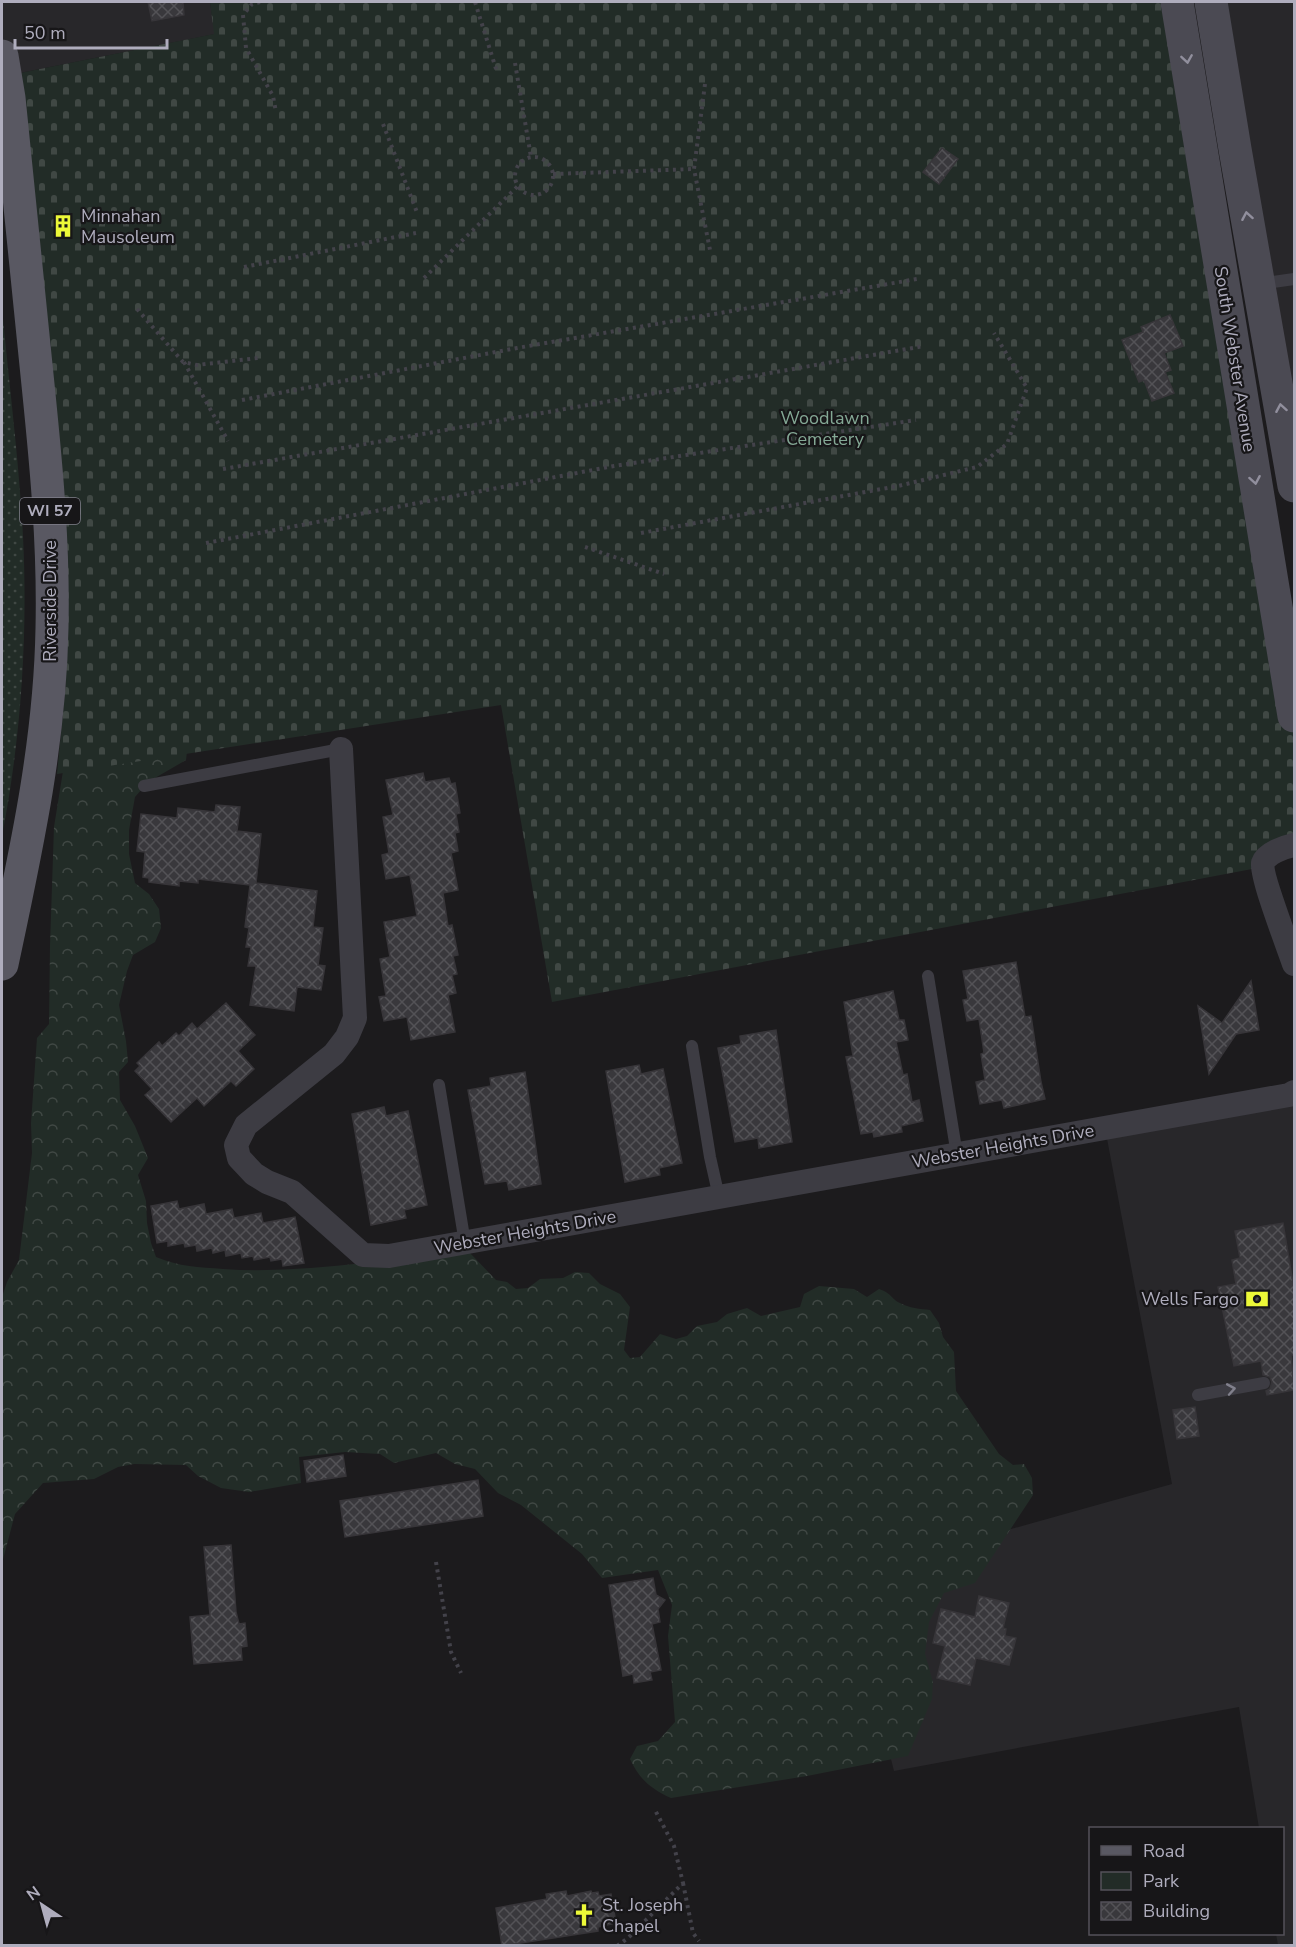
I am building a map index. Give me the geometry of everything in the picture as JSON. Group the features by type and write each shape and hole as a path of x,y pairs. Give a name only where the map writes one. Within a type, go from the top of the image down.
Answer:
{"main road":[{"name":"South Webster Avenue","path":"1177,2 1294,716"},
{"name":"South Webster Avenue","path":"1211,2 1294,486"},
{"name":"Riverside Drive","path":"2,56 9,98 49,491 52,560 52,629 41,767 30,835 2,964"}],"street":[{"name":"Webster Heights Drive","path":"341,749 355,1018 334,1054 246,1125 236,1145 239,1158 254,1174 292,1192 363,1255 388,1256 465,1243 1289,1095 1294,1092"},
{"path":"1294,845 1284,847 1265,859 1262,866 1294,964"}],"lane":[{"path":"1259,287 1294,279"},
{"path":"144,786 341,749"},
{"path":"928,976 957,1155"},
{"path":"692,1046 710,1157 719,1197"},
{"path":"439,1085 465,1243"},
{"path":"1198,1395 1264,1383"}],"path":[{"path":"260,2 252,3 243,15 246,48 273,96 276,112"},
{"path":"475,2 498,72"},
{"path":"515,63 531,157"},
{"path":"705,84 694,169 710,250"},
{"path":"383,124 418,216"},
{"path":"531,157 548,163 553,174 550,186 540,194 527,194 515,180 517,168 521,162 531,157"},
{"path":"553,174 694,169"},
{"path":"424,278 518,186"},
{"path":"244,267 416,233"},
{"path":"242,400 517,348 917,279"},
{"path":"137,309 183,362 228,441"},
{"path":"641,532 898,486 977,467 1007,444 1027,388 994,333"},
{"path":"223,469 924,346"},
{"path":"183,362 197,365 258,358"},
{"path":"206,543 614,466 916,420"},
{"path":"585,547 664,574"},
{"path":"436,1562 451,1652 461,1673"},
{"path":"655,1810 674,1846 693,1933 699,1941"},
{"path":"617,1946 628,1938 683,1883"}],"shaded area":[{"path":"2,2 210,2 215,34 20,73 2,56"},
{"path":"1211,2 1294,2 1294,486"},
{"path":"1294,1092 1294,1945 1278,1945 1276,1935 1284,1935 1284,1827 1259,1827 1239,1707 894,1771 882,1723 922,1554 1172,1484 1105,1128"}],"green space":[{"name":"Woodlawn Cemetery","path":"210,2 1187,2 1294,655 1294,835 1252,869 552,1002 501,705 57,774 66,681 66,567 20,73 214,34"},
{"path":"2,308 21,508 24,649 14,762 2,836"},
{"path":"69,734 188,742 186,760 148,782 135,797 129,830 129,854 135,883 149,894 159,909 161,928 155,942 133,955 127,971 119,1005 128,1062 119,1072 120,1100 135,1126 148,1158 138,1175 146,1201 147,1223 156,1257 189,1266 285,1270 470,1253 496,1280 507,1282 516,1289 528,1288 540,1279 563,1278 575,1272 589,1273 600,1284 620,1294 630,1307 624,1350 630,1358 640,1357 660,1334 676,1339 687,1336 697,1326 717,1322 727,1314 747,1308 761,1316 800,1307 804,1294 819,1286 854,1289 867,1297 879,1289 903,1305 930,1310 939,1323 943,1337 954,1352 956,1391 999,1454 1013,1465 1024,1464 1032,1478 1033,1495 975,1583 944,1593 929,1622 925,1654 933,1682 932,1699 908,1756 807,1776 671,1798 657,1791 646,1783 630,1759 637,1746 658,1741 675,1722 668,1636 672,1605 658,1570 602,1578 582,1554 521,1505 498,1493 475,1469 455,1464 436,1453 394,1463 380,1454 345,1452 299,1457 301,1483 249,1492 221,1488 198,1476 186,1465 134,1464 118,1467 94,1479 43,1483 15,1514 2,1563 2,1297 19,1260 32,1153 31,1123 37,1038 49,1024 54,827"}],"building":[{"path":"148,2 183,2 184,15 152,21"},
{"path":"942,148 958,159 939,184 923,172"},
{"path":"1170,315 1183,346 1164,353 1171,370 1165,372 1174,393 1152,401 1144,380 1139,382 1122,340 1143,332 1141,327"},
{"path":"423,773 425,782 449,778 451,784 455,783 460,813 456,814 459,832 455,833 458,851 451,853 458,890 443,893 448,926 452,925 458,955 453,956 457,974 452,975 456,993 448,995 455,1032 411,1040 407,1017 384,1021 379,997 386,996 380,959 390,957 384,922 417,916 410,875 386,879 382,855 389,853 383,817 393,815 386,780"},
{"path":"216,805 240,807 237,831 261,834 256,883 317,891 313,927 323,928 318,965 325,966 321,990 297,987 294,1011 250,1005 256,966 248,966 251,947 246,947 249,928 245,927 250,885 198,879 198,883 179,881 179,886 149,882 149,878 143,877 145,852 137,851 141,814 177,818 178,808 215,812"},
{"path":"1016,962 1025,1017 1031,1016 1045,1099 1004,1108 1002,1100 980,1104 976,1082 985,1080 981,1054 984,1053 979,1019 967,1021 963,1000 968,999 963,971"},
{"path":"1251,981 1259,1030 1236,1034 1209,1074 1198,1006 1222,1023"},
{"path":"893,991 899,1020 904,1020 908,1040 896,1042 903,1075 907,1074 912,1102 919,1100 923,1121 901,1126 902,1132 874,1137 873,1132 861,1134 846,1057 853,1056 844,1002"},
{"path":"226,1003 255,1035 238,1051 254,1069 236,1086 231,1081 204,1106 197,1098 171,1122 145,1095 152,1089 135,1071 140,1066 137,1063 159,1042 162,1046 176,1033 179,1036 192,1023 197,1029"},
{"path":"776,1030 792,1142 759,1148 758,1138 735,1142 718,1048 741,1044 740,1036"},
{"path":"639,1065 641,1074 663,1069 682,1163 659,1168 660,1175 625,1182 606,1071"},
{"path":"525,1072 541,1184 509,1190 507,1181 485,1184 468,1090 491,1086 490,1078"},
{"path":"384,1107 386,1116 408,1111 427,1205 404,1210 406,1218 371,1225 352,1114"},
{"path":"177,1201 179,1209 204,1204 206,1214 232,1209 234,1218 261,1213 263,1223 295,1217 304,1263 283,1266 282,1259 271,1261 270,1257 254,1260 253,1256 242,1258 241,1253 226,1256 225,1250 213,1253 212,1248 197,1251 196,1245 185,1247 184,1243 168,1246 168,1241 157,1243 151,1206"},
{"name":"Wells Fargo","path":"1283,1223 1294,1289 1294,1355 1291,1355 1294,1390 1267,1395 1266,1391 1270,1389 1272,1382 1270,1377 1263,1375 1261,1361 1234,1366 1218,1287 1236,1284 1232,1260 1240,1258 1235,1231"},
{"path":"1195,1407 1199,1436 1177,1439 1173,1410"},
{"path":"343,1455 346,1476 307,1482 304,1461"},
{"path":"478,1480 483,1516 345,1537 340,1501"},
{"path":"231,1545 236,1612 239,1624 245,1623 247,1646 241,1647 242,1660 194,1664 190,1617 210,1615 204,1547"},
{"path":"653,1578 656,1595 665,1600 658,1609 660,1622 652,1624 661,1670 650,1672 652,1680 634,1683 633,1674 623,1676 609,1585"},
{"path":"979,1596 1009,1603 1003,1628 1006,1629 1005,1636 1016,1638 1009,1665 976,1658 970,1685 937,1678 945,1646 933,1643 941,1609 975,1617"},
{"path":"566,1891 567,1896 591,1891 592,1893 598,1892 599,1896 611,1894 616,1923 598,1927 598,1931 502,1946 496,1908 547,1899 546,1894"}],"place":[{"name":"Minnahan Mausoleum","path":"63,226"},
{"name":"Wells Fargo","path":"1257,1299"},
{"name":"St. Joseph Chapel","path":"584,1915"}]}
